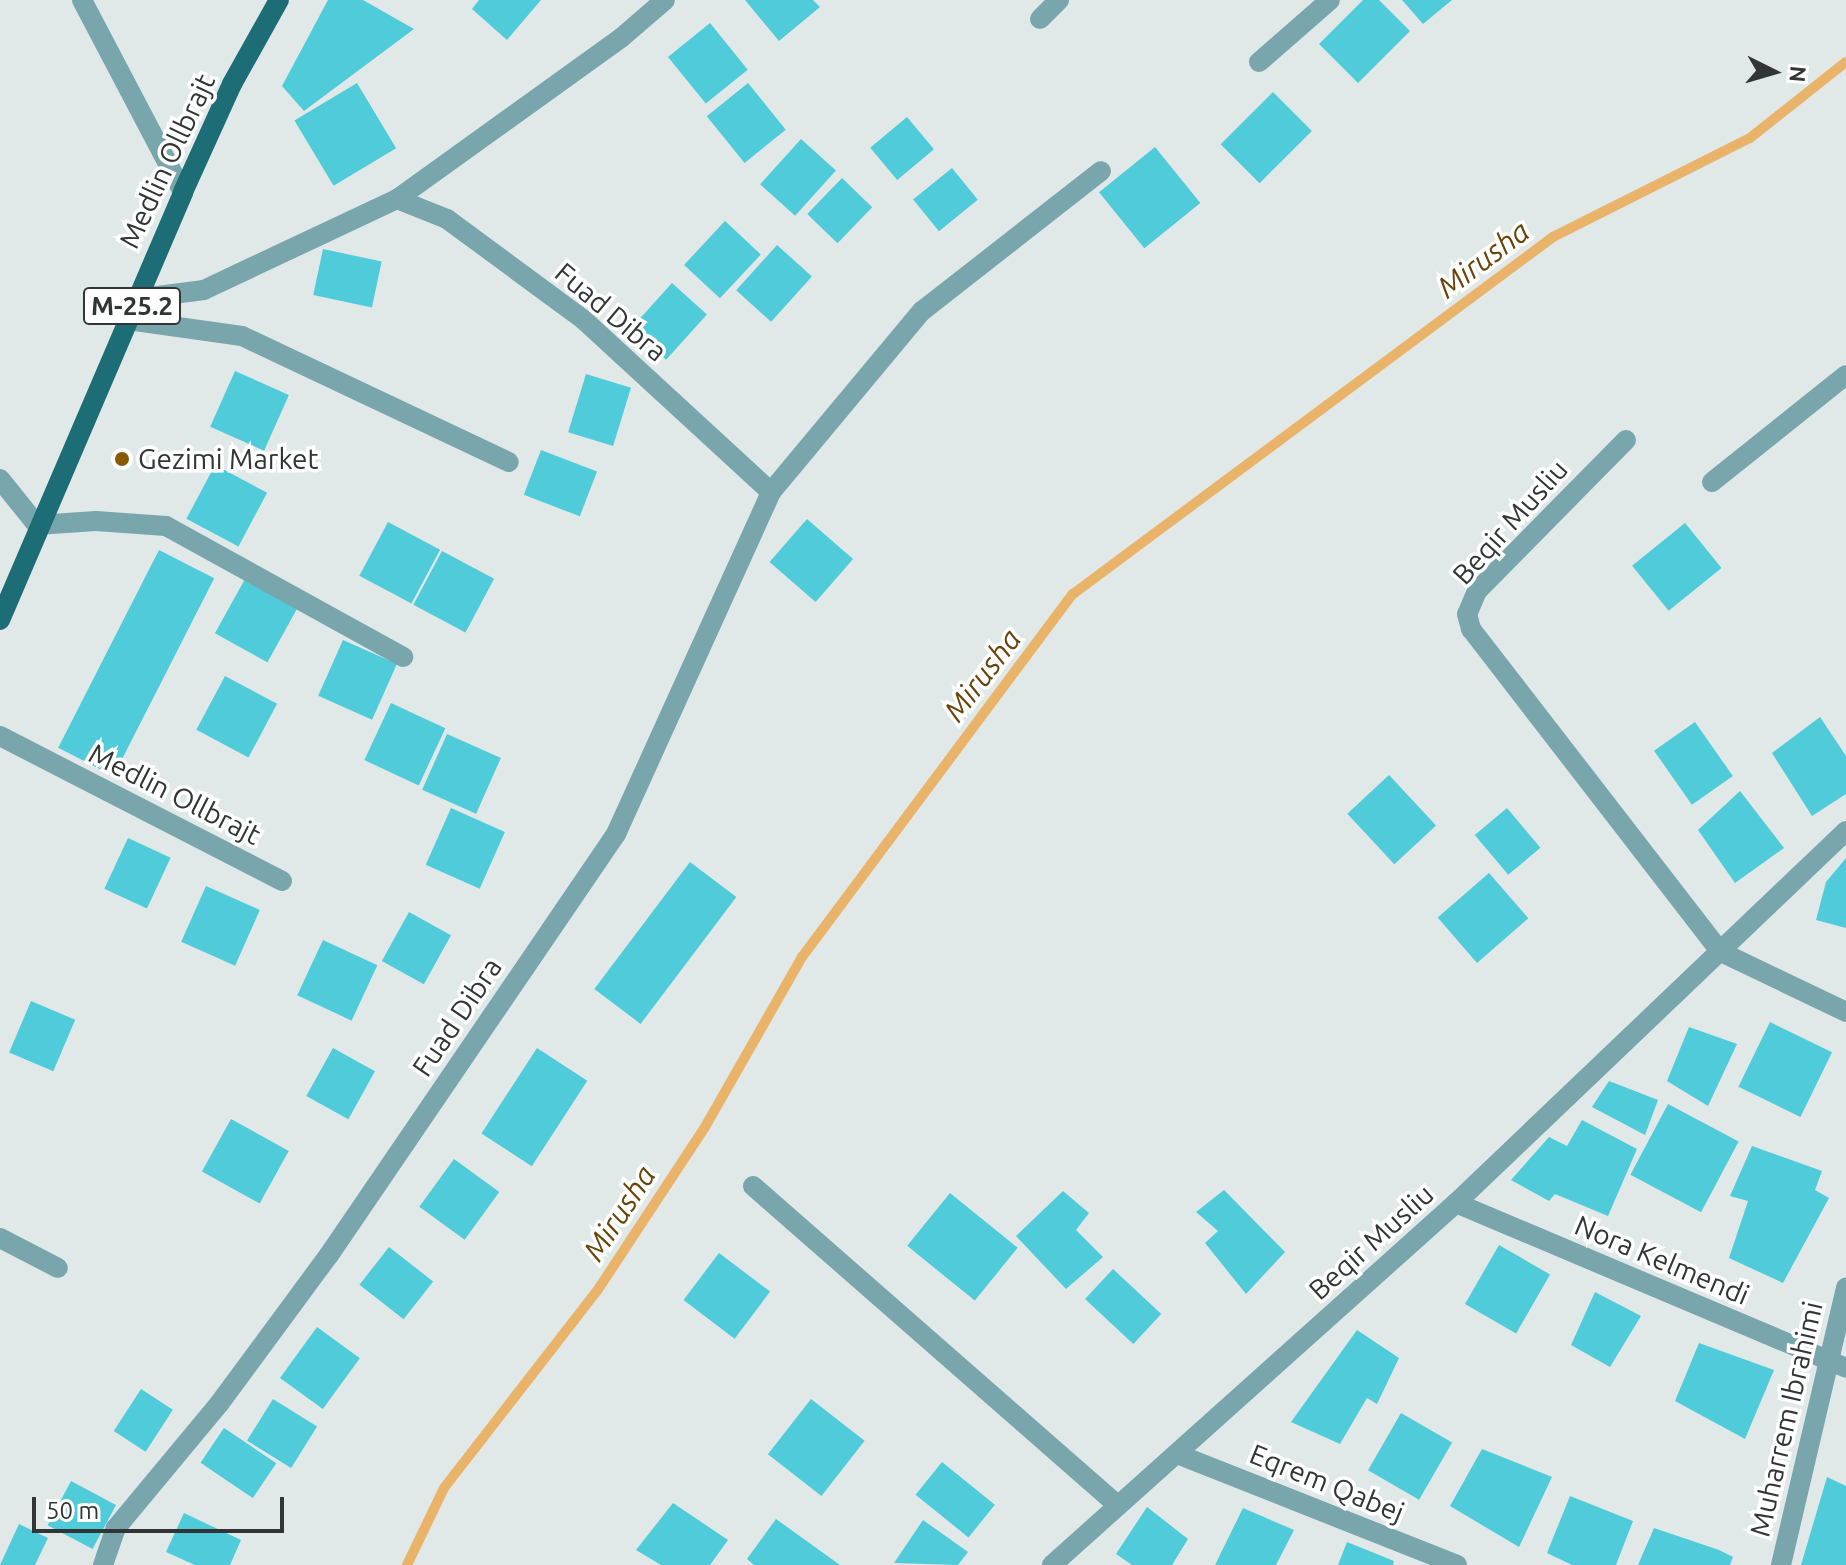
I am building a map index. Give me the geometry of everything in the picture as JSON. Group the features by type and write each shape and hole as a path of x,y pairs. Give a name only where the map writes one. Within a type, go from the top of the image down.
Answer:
{"main road":[{"name":"Medlin Ollbrajt","path":"0,620 37,525 183,192 232,84 279,0"}],"street":[{"path":"82,0 183,192"},
{"path":"135,299 204,290 397,199 621,38 665,0"},
{"path":"1040,19 1059,0"},
{"path":"1259,62 1330,0"},
{"name":"Fuad Dibra","path":"103,1565 116,1528 219,1404 329,1255 616,834 771,492 922,311 1101,171"},
{"name":"Fuad Dibra","path":"397,199 447,219 584,320 771,492"},
{"path":"128,320 242,336 509,462"},
{"path":"1712,482 1846,375"},
{"name":"Beqir Musliu","path":"1626,440 1477,591 1467,614 1471,629 1721,952"},
{"path":"0,479 37,525 96,521 166,526 403,657"},
{"name":"Medlin Ollbrajt","path":"0,736 282,881"},
{"name":"Beqir Musliu","path":"1052,1565 1456,1203 1846,831"},
{"path":"1721,952 1846,1012"},
{"path":"753,1186 1118,1506"},
{"name":"Nora Kelmendi","path":"1456,1203 1838,1364"},
{"path":"0,1238 58,1268"},
{"name":"Muharrem Ibrahimi","path":"1781,1565 1838,1364 1846,1287"},
{"name":"Eqrem Qabej","path":"1177,1454 1457,1565"}],"building":[{"path":"328,0 363,0 414,29 304,111 282,86"},
{"path":"479,0 541,0 507,40 472,9"},
{"path":"745,0 813,0 820,7 779,41"},
{"path":"1363,0 1379,0 1410,31 1358,83 1319,44"},
{"path":"1402,0 1452,0 1423,24"},
{"path":"710,23 748,70 706,104 668,57"},
{"path":"357,83 396,148 334,186 294,121"},
{"path":"748,83 786,130 745,163 707,116"},
{"path":"1273,92 1312,131 1260,183 1221,144"},
{"path":"907,117 934,149 897,180 870,148"},
{"path":"801,139 836,170 795,216 760,184"},
{"path":"1155,147 1200,203 1144,248 1099,192"},
{"path":"952,168 978,200 939,231 913,199"},
{"path":"842,178 872,207 837,243 807,214"},
{"path":"725,221 761,254 720,298 684,265"},
{"path":"777,245 812,276 771,322 736,290"},
{"path":"323,249 382,261 372,307 313,295"},
{"path":"672,283 707,314 666,360 631,328"},
{"path":"235,371 289,395 264,451 210,427"},
{"path":"586,374 631,388 613,446 568,432"},
{"path":"541,450 597,472 580,516 524,495"},
{"path":"215,465 267,493 238,547 186,519"},
{"path":"807,519 853,559 816,602 770,562"},
{"path":"388,522 440,550 411,604 359,576"},
{"path":"1685,523 1722,568 1669,611 1632,566"},
{"path":"159,550 214,578 113,776 58,748"},
{"path":"442,551 494,579 465,633 413,605"},
{"path":"245,579 297,608 267,662 215,633"},
{"path":"343,640 397,664 372,720 318,696"},
{"path":"225,676 277,704 248,758 196,730"},
{"path":"391,703 445,728 419,785 364,760"},
{"path":"1820,717 1846,756 1846,794 1812,816 1772,753"},
{"path":"1695,722 1733,776 1692,805 1654,751"},
{"path":"447,734 501,758 476,814 422,790"},
{"path":"1389,775 1436,825 1394,864 1347,814"},
{"path":"1740,791 1784,848 1735,883 1698,830"},
{"path":"451,808 505,832 480,889 426,865"},
{"path":"1507,808 1540,848 1508,875 1475,835"},
{"path":"128,838 171,858 147,909 104,889"},
{"path":"1846,858 1846,928 1816,920 1826,882"},
{"path":"690,862 736,897 641,1024 594,989"},
{"path":"1489,873 1528,918 1477,963 1438,918"},
{"path":"206,886 260,910 235,966 181,942"},
{"path":"409,912 451,935 424,984 382,961"},
{"path":"323,940 377,965 352,1021 297,995"},
{"path":"31,1001 75,1020 53,1071 9,1053"},
{"path":"1770,1022 1832,1052 1800,1117 1738,1087"},
{"path":"1689,1027 1737,1044 1708,1106 1667,1081"},
{"path":"333,1048 375,1071 348,1119 306,1096"},
{"path":"537,1048 587,1081 532,1166 481,1134"},
{"path":"1609,1081 1658,1100 1645,1135 1592,1107"},
{"path":"1668,1104 1739,1142 1701,1212 1630,1175"},
{"path":"231,1119 289,1151 260,1203 202,1171"},
{"path":"1582,1120 1637,1149 1608,1216 1555,1194 1549,1201 1511,1180 1549,1137 1567,1146"},
{"path":"1752,1146 1822,1171 1815,1190 1829,1198 1783,1283 1729,1258 1748,1201 1730,1196"},
{"path":"454,1159 499,1192 465,1240 419,1207"},
{"path":"1224,1190 1285,1252 1246,1294 1205,1243 1218,1231 1196,1212"},
{"path":"1063,1191 1089,1213 1076,1230 1103,1257 1066,1289 1016,1236"},
{"path":"950,1193 1018,1248 975,1301 907,1246"},
{"path":"1499,1245 1550,1274 1516,1333 1465,1304"},
{"path":"389,1247 433,1281 404,1319 359,1285"},
{"path":"719,1253 770,1292 735,1339 683,1300"},
{"path":"1113,1269 1161,1314 1133,1344 1085,1299"},
{"path":"1595,1292 1641,1316 1610,1367 1571,1345"},
{"path":"317,1327 360,1358 323,1409 280,1378"},
{"path":"1357,1330 1399,1358 1377,1404 1367,1398 1340,1444 1291,1422"},
{"path":"1699,1343 1774,1370 1745,1439 1675,1401"},
{"path":"141,1389 173,1410 146,1452 114,1431"},
{"path":"273,1399 317,1427 291,1468 247,1441"},
{"path":"811,1399 865,1441 821,1496 768,1454"},
{"path":"1401,1413 1452,1442 1419,1500 1368,1470"},
{"path":"224,1428 276,1463 253,1498 201,1463"},
{"path":"1482,1449 1552,1477 1519,1547 1450,1506"},
{"path":"942,1462 995,1505 968,1537 916,1495"},
{"path":"1827,1477 1846,1486 1846,1565 1801,1565"},
{"path":"71,1481 116,1505 93,1549 48,1525"},
{"path":"1570,1496 1633,1521 1616,1565 1572,1565 1547,1553"},
{"path":"673,1503 728,1540 710,1565 661,1565 636,1550"},
{"path":"1147,1507 1188,1539 1172,1565 1132,1565 1116,1554"},
{"path":"1243,1508 1294,1530 1276,1565 1215,1565"},
{"path":"184,1513 241,1540 230,1565 195,1565 166,1552"},
{"path":"776,1519 840,1565 754,1565 747,1559"},
{"path":"923,1520 968,1552 958,1565 894,1563"},
{"path":"19,1524 48,1538 35,1565 0,1565"},
{"path":"1654,1528 1719,1550 1733,1557 1730,1565 1638,1565"},
{"path":"1347,1542 1394,1561 1393,1565 1338,1565"}],"waterway":[{"name":"Mirusha","path":"407,1565 444,1488 597,1291 705,1127 802,957 1073,594 1553,237 1750,138 1846,62"}],"place":[{"name":"Gezimi Market","path":"122,459"}]}
